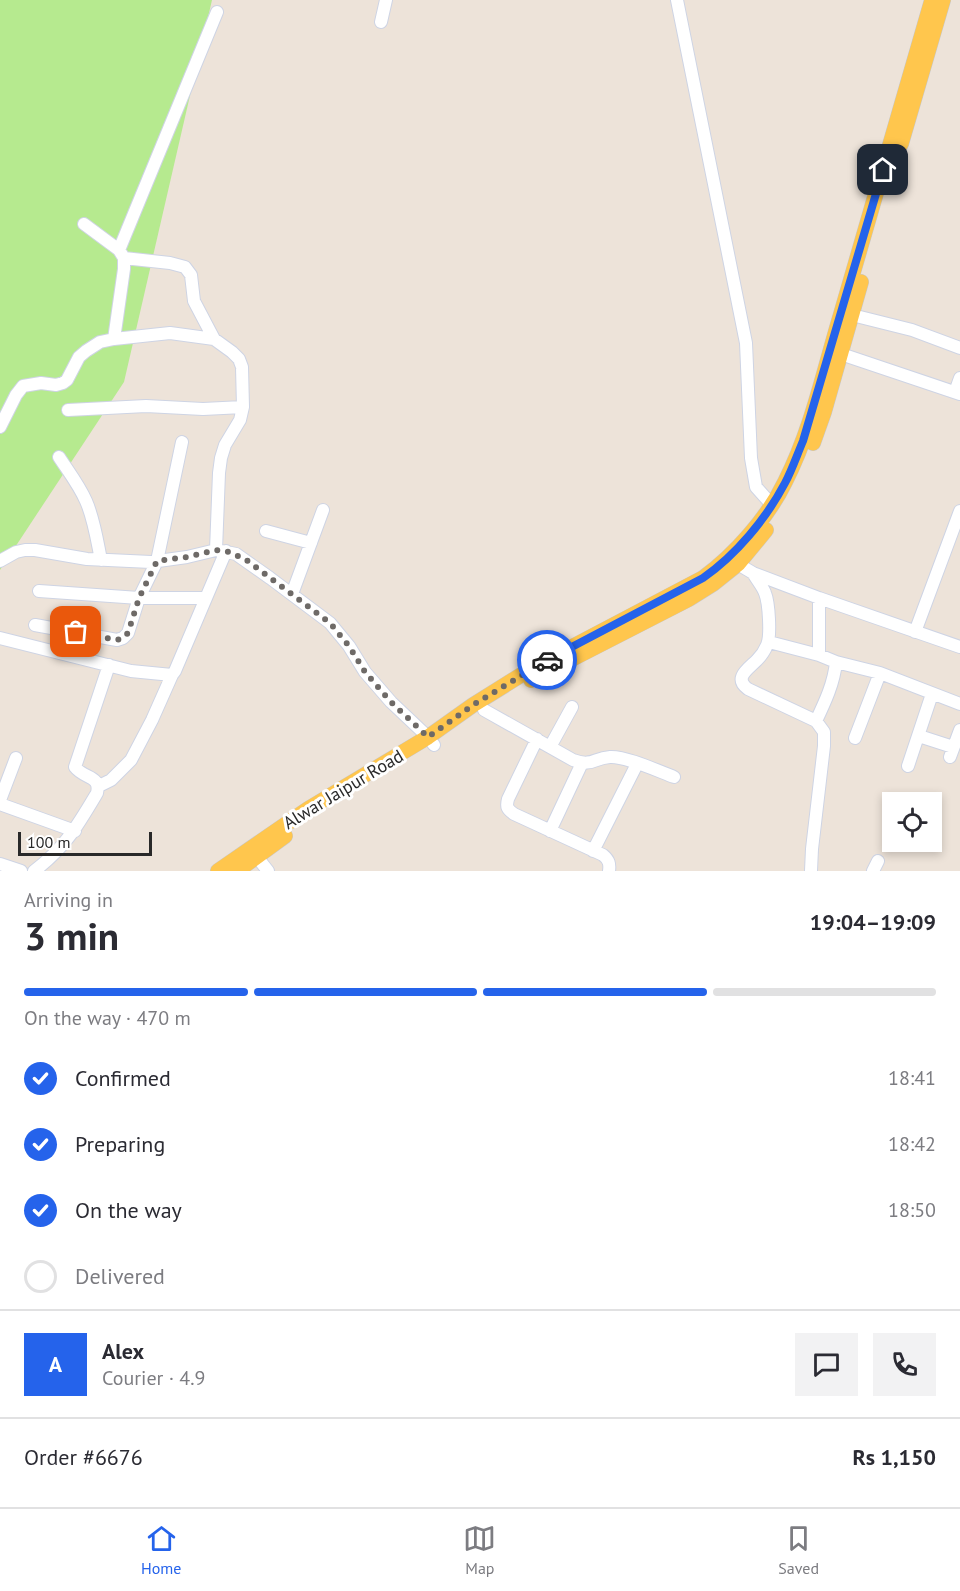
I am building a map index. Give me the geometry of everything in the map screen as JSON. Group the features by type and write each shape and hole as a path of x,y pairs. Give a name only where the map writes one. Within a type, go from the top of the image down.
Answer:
{"main road":[{"name":"Alwar Jaipur Road","path":"218,871 308,809 431,741 543,674 713,584 771,523 789,497 800,475 824,412 932,0"},
{"name":"Alwar Jaipur Road","path":"237,871 328,807 431,741 473,705 534,667 733,561 785,484 803,441 846,324 943,0"}],"street":[{"path":"381,22 386,0"},
{"path":"677,0 746,343 751,458 756,487 772,505"},
{"path":"114,339 124,269 121,254 217,12"},
{"path":"34,871 75,831 99,786 111,780 131,760 175,671 207,598 221,550 219,473 221,458 225,445 240,420 243,407 242,367 239,359 214,339 194,301 190,275 185,267 121,254 84,224"},
{"path":"846,324 912,330 960,348"},
{"path":"0,427 23,386 63,383 67,380 79,357 100,342 170,333 214,339"},
{"path":"841,354 957,393 960,378"},
{"path":"68,410 146,406 203,409 243,407"},
{"path":"35,625 117,640 128,633 139,598 157,561 182,442"},
{"path":"59,457 87,502 101,560"},
{"path":"292,594 323,510"},
{"path":"915,632 960,511"},
{"path":"266,531 310,543"},
{"path":"0,561 16,552 35,550 87,560 157,561 221,550 245,559 330,623 349,646 365,672 391,702 431,741"},
{"path":"733,561 753,573 960,647"},
{"path":"753,573 766,594 769,642 759,658 743,675 741,680 743,685 816,721 825,737 811,871"},
{"path":"39,591 139,598 207,598"},
{"path":"819,598 819,655"},
{"path":"0,638 131,671 172,675"},
{"path":"769,642 880,673 960,704"},
{"path":"816,721 828,697 835,675 836,662"},
{"path":"99,786 95,780 80,773 75,767 109,665"},
{"path":"855,738 880,673"},
{"path":"908,766 932,694"},
{"path":"550,747 572,707"},
{"path":"484,710 573,760 587,764 609,757 621,758 674,777"},
{"path":"918,736 952,752 960,730"},
{"path":"537,739 508,799 508,809 608,859 609,871"},
{"path":"16,758 0,802 75,831"},
{"path":"550,831 582,763"},
{"path":"593,851 637,764"},
{"path":"257,857 268,871"},
{"path":"0,864 21,871"}],"green space":[{"path":"0,0 212,0 124,382 0,570"}],"way so far":[{"path":"76,632 117,640 123,638 128,633 139,598 157,561 216,550 236,554 245,559 330,623 349,646 365,672 391,702 428,737 473,705 547,660"}],"route":[{"path":"547,660 703,578 717,568 751,533 772,505 785,484 803,441 883,170"}]}
